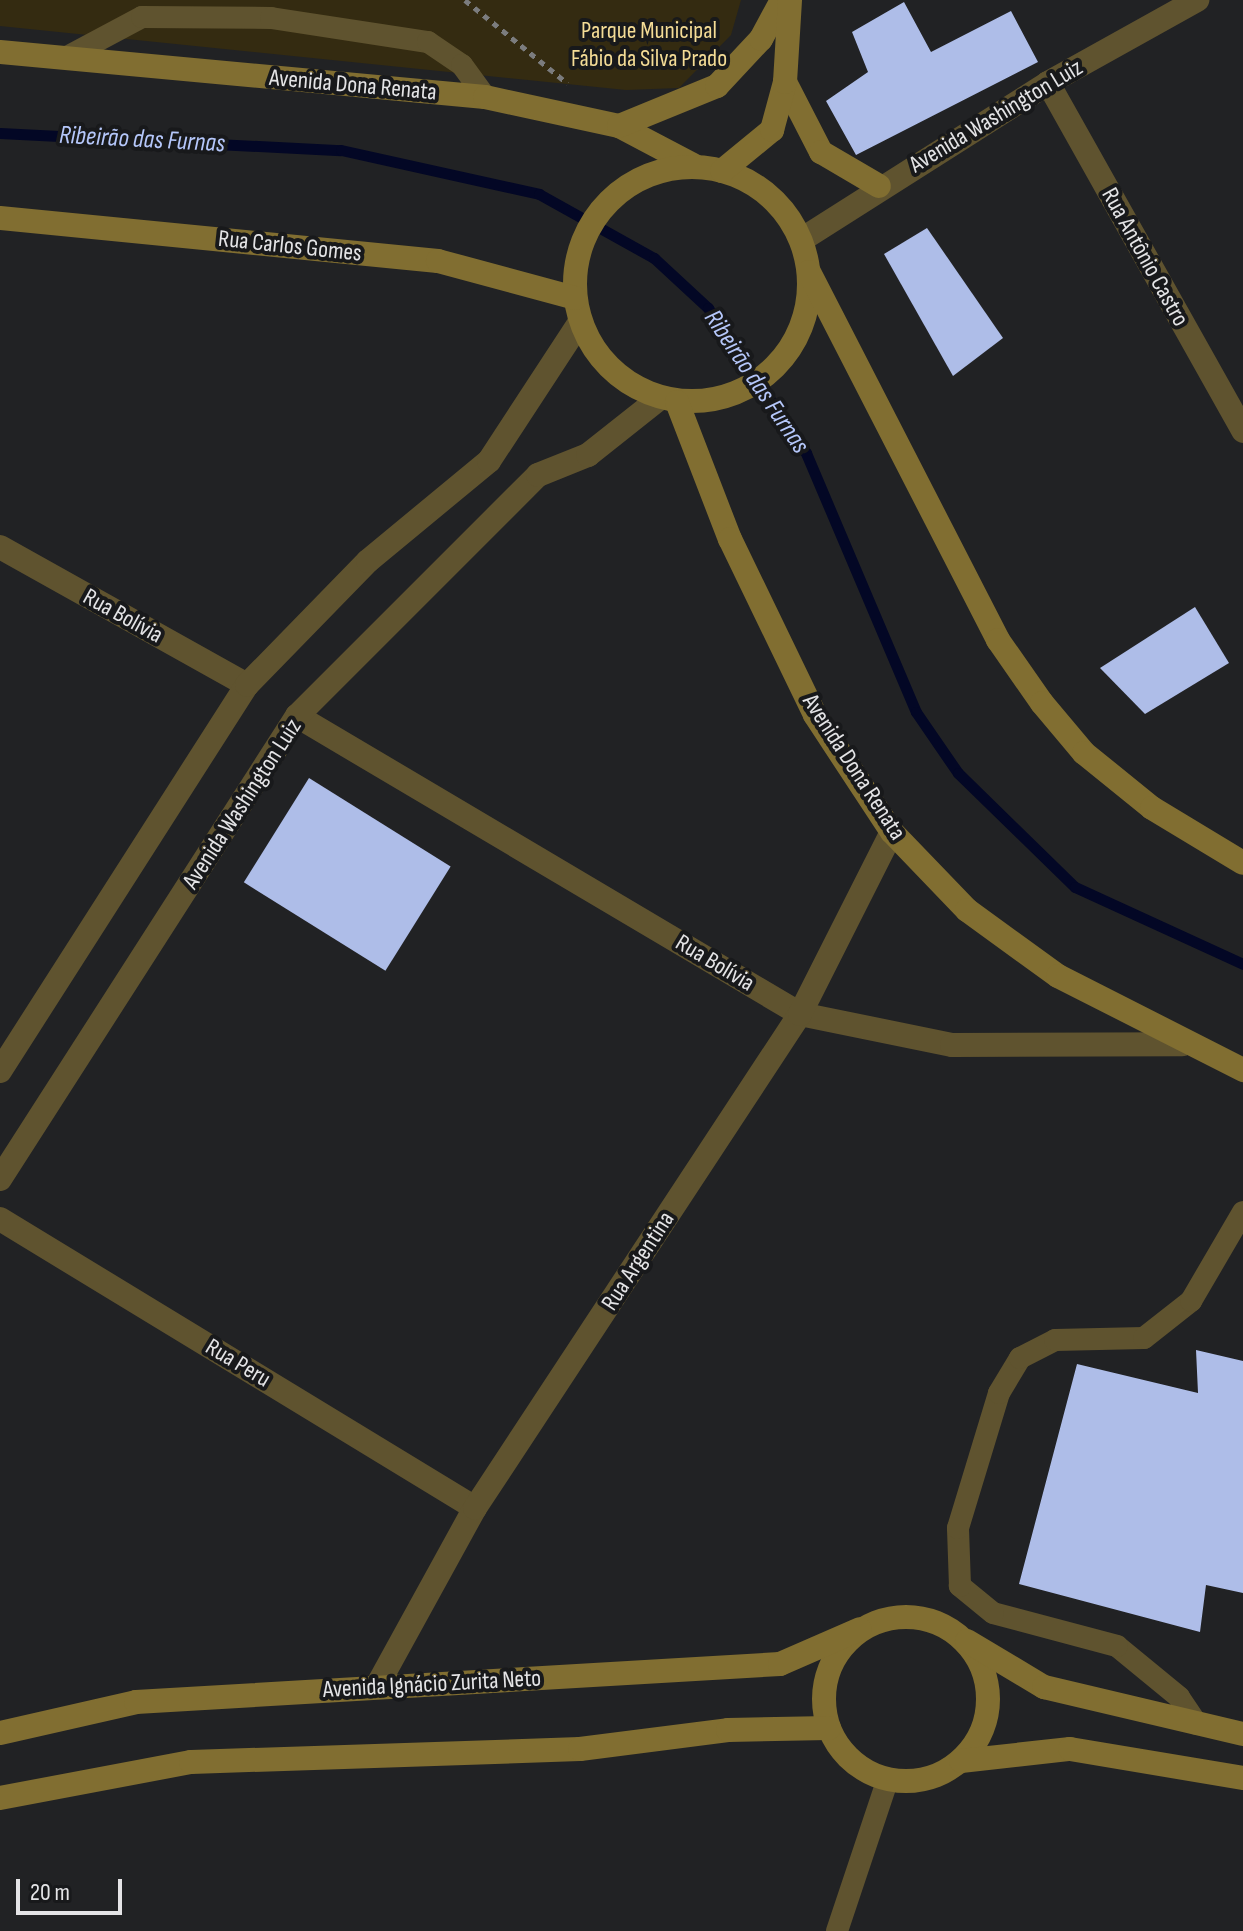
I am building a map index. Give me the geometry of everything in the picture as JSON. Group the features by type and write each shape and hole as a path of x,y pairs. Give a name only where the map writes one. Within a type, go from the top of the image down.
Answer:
{"main road":[{"path":"619,126 717,86 761,39 782,0"},
{"path":"722,171 772,130 785,82 790,0"},
{"name":"Avenida Dona Renata","path":"0,52 485,97 619,126 693,165"},
{"path":"785,82 821,152 879,186"},
{"path":"809,272 808,307 775,369 713,401 669,400 607,364 578,310 577,258 592,221 618,191 653,172 693,165 722,171 763,189 801,240 809,272 998,640 1042,703 1084,753 1140,799 1243,863"},
{"name":"Rua Carlos Gomes","path":"0,218 438,261 578,310"},
{"name":"Avenida Dona Renata","path":"669,400 730,539 815,715 892,832 967,910 1046,968 1182,1044 1243,1070"},
{"path":"1243,1734 1044,1687 961,1638 912,1616 860,1629 827,1673 829,1728 853,1761 888,1779 915,1781 961,1761 1070,1749 1243,1778"},
{"name":"Avenida Ignácio Zurita Neto","path":"0,1733 136,1702 780,1664 860,1629"},
{"path":"961,1638 988,1686 978,1740 961,1761"},
{"path":"0,1798 191,1762 580,1749 728,1730 829,1728"}],"street":[{"name":"Avenida Washington Luiz","path":"801,240 879,186 1048,83 1197,0"},
{"name":"Rua Antônio Castro","path":"1048,83 1243,431"},
{"path":"0,1071 247,685 368,561 489,461 578,310"},
{"name":"Avenida Washington Luiz","path":"0,1179 297,716 538,475 588,455 669,400"},
{"name":"Rua Bolívia","path":"0,547 247,685"},
{"name":"Rua Bolívia","path":"297,716 800,1014 952,1045 1182,1044"},
{"name":"Rua Argentina","path":"377,1686 475,1508 800,1014 892,832"},
{"name":"Rua Peru","path":"0,1219 475,1508"}],"lane":[{"path":"67,57 142,17 271,18 428,42 462,65 485,97"},
{"path":"1197,1724 1179,1697 1117,1646 993,1613 960,1586 958,1528 999,1393 1020,1358 1055,1340 1144,1338 1191,1301 1243,1212"},
{"path":"837,1931 888,1779"}],"path":[{"path":"465,0 572,87"}],"green space":[{"name":"Parque Municipal Fábio da Silva Prado","path":"0,0 741,0 731,35 679,88 626,90 0,26"}],"building":[{"path":"904,2 931,52 1011,11 1038,62 856,155 826,101 868,72 852,32"},
{"path":"927,228 1003,338 953,376 884,254"},
{"path":"1195,607 1229,663 1145,714 1100,668"},
{"path":"309,778 451,866 385,971 244,882"},
{"path":"1196,1350 1243,1361 1243,1593 1206,1585 1200,1632 1019,1584 1077,1364 1198,1393"}],"waterway":[{"name":"Ribeirão das Furnas","path":"0,133 341,150 539,194 654,258 708,308 806,453 916,712 958,773 1075,887 1243,964"}]}
